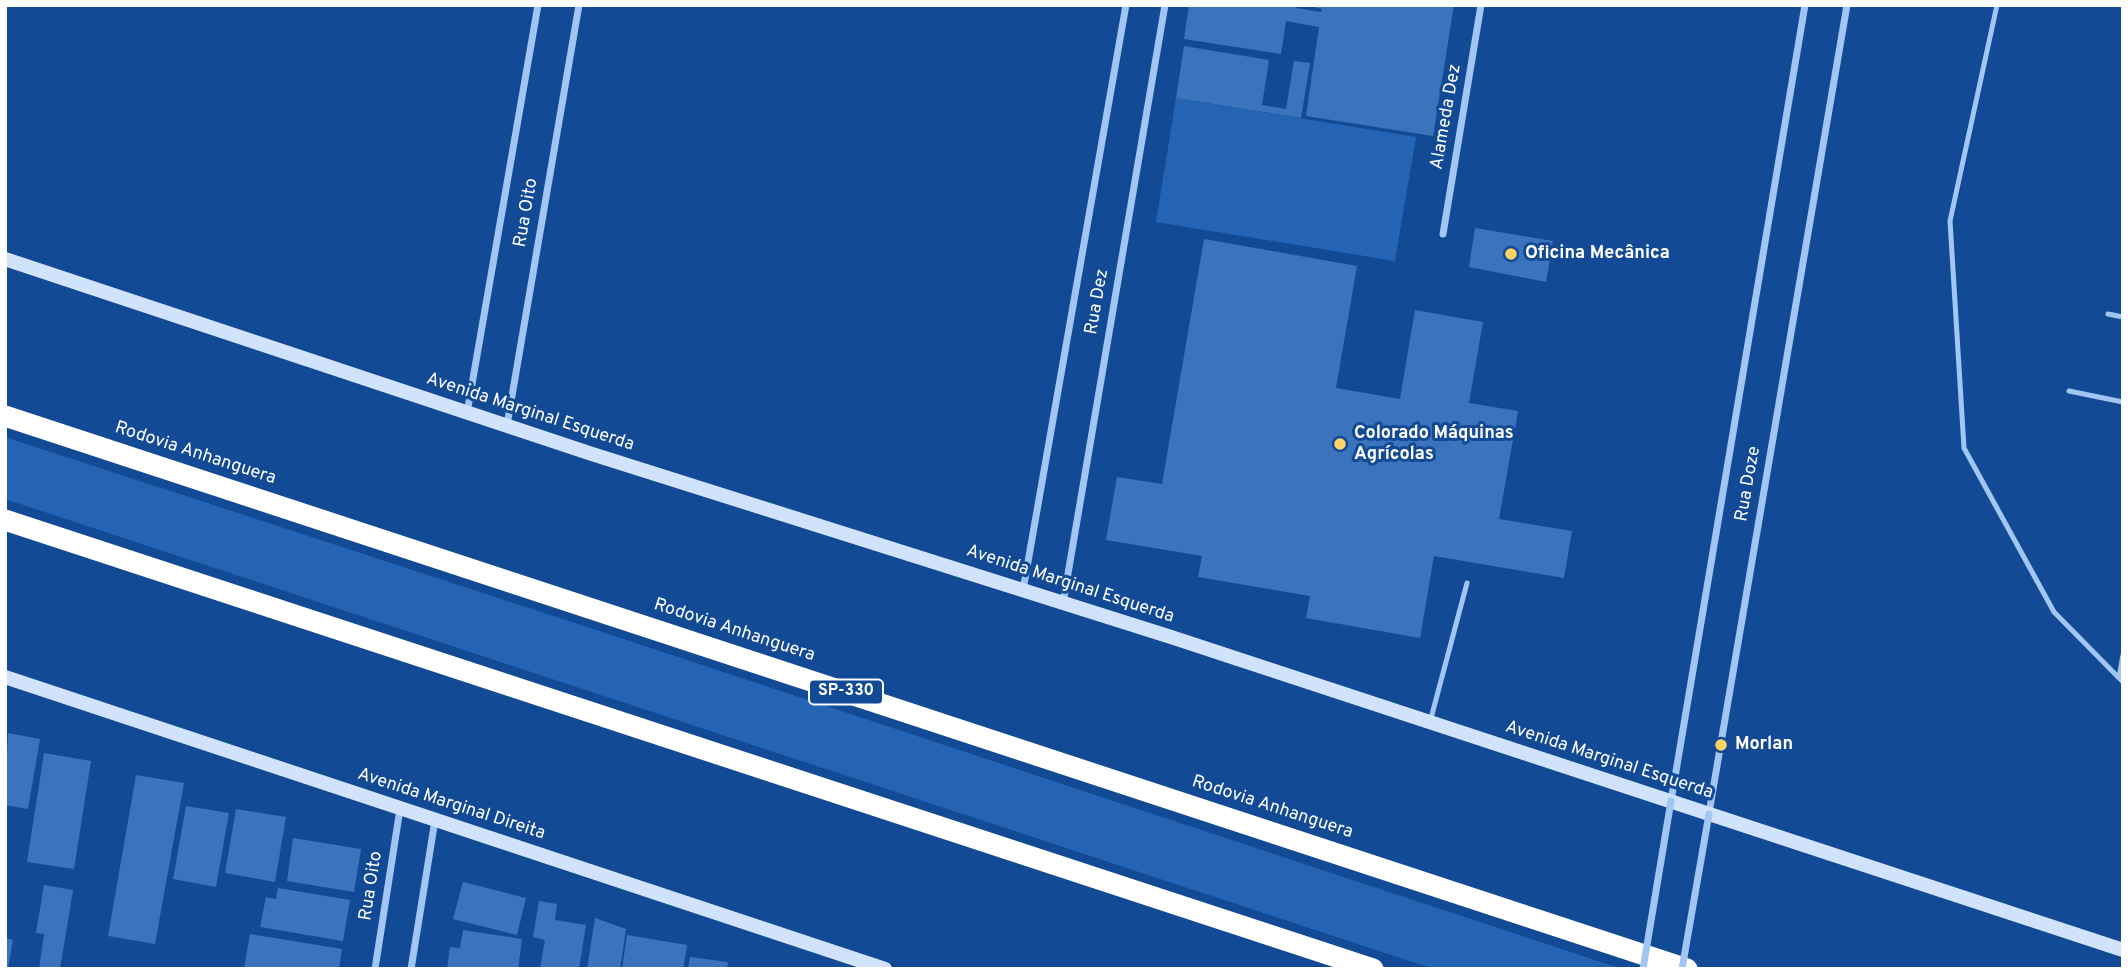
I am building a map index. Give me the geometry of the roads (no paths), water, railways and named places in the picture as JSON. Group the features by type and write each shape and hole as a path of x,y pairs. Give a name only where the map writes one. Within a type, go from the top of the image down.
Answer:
{"highway":[{"name":"Rodovia Anhanguera","path":"5,416 1684,969"},
{"path":"5,520 1373,969"}],"main road":[{"name":"Avenida Marginal Esquerda","path":"5,259 507,426 1023,590 2123,950"},
{"name":"Avenida Marginal Direita","path":"5,677 885,969"}],"street":[{"name":"Rua Oito","path":"467,412 538,5"},
{"name":"Rua Oito","path":"507,426 579,5"},
{"name":"Rua Dez","path":"1023,590 1126,5"},
{"name":"Rua Dez","path":"1063,603 1165,5"},
{"name":"Alameda Dez","path":"1443,234 1481,5"},
{"name":"Rua Doze","path":"1643,969 1805,5"},
{"name":"Rua Doze","path":"1684,969 1847,5"},
{"name":"Rua Oito","path":"375,969 400,809"},
{"path":"411,969 435,820"}],"lane":[{"path":"1997,5 1950,221 1964,448 2054,612 2121,680"},
{"path":"2108,314 2123,317"},
{"path":"2069,391 2123,402"},
{"path":"1430,722 1467,583"},
{"path":"2121,680 2123,655"}],"place":[{"name":"Oficina Mecânica","path":"1511,254"},
{"name":"Colorado Máquinas Agrícolas","path":"1340,444"},
{"name":"Morlan","path":"1721,745"}]}
